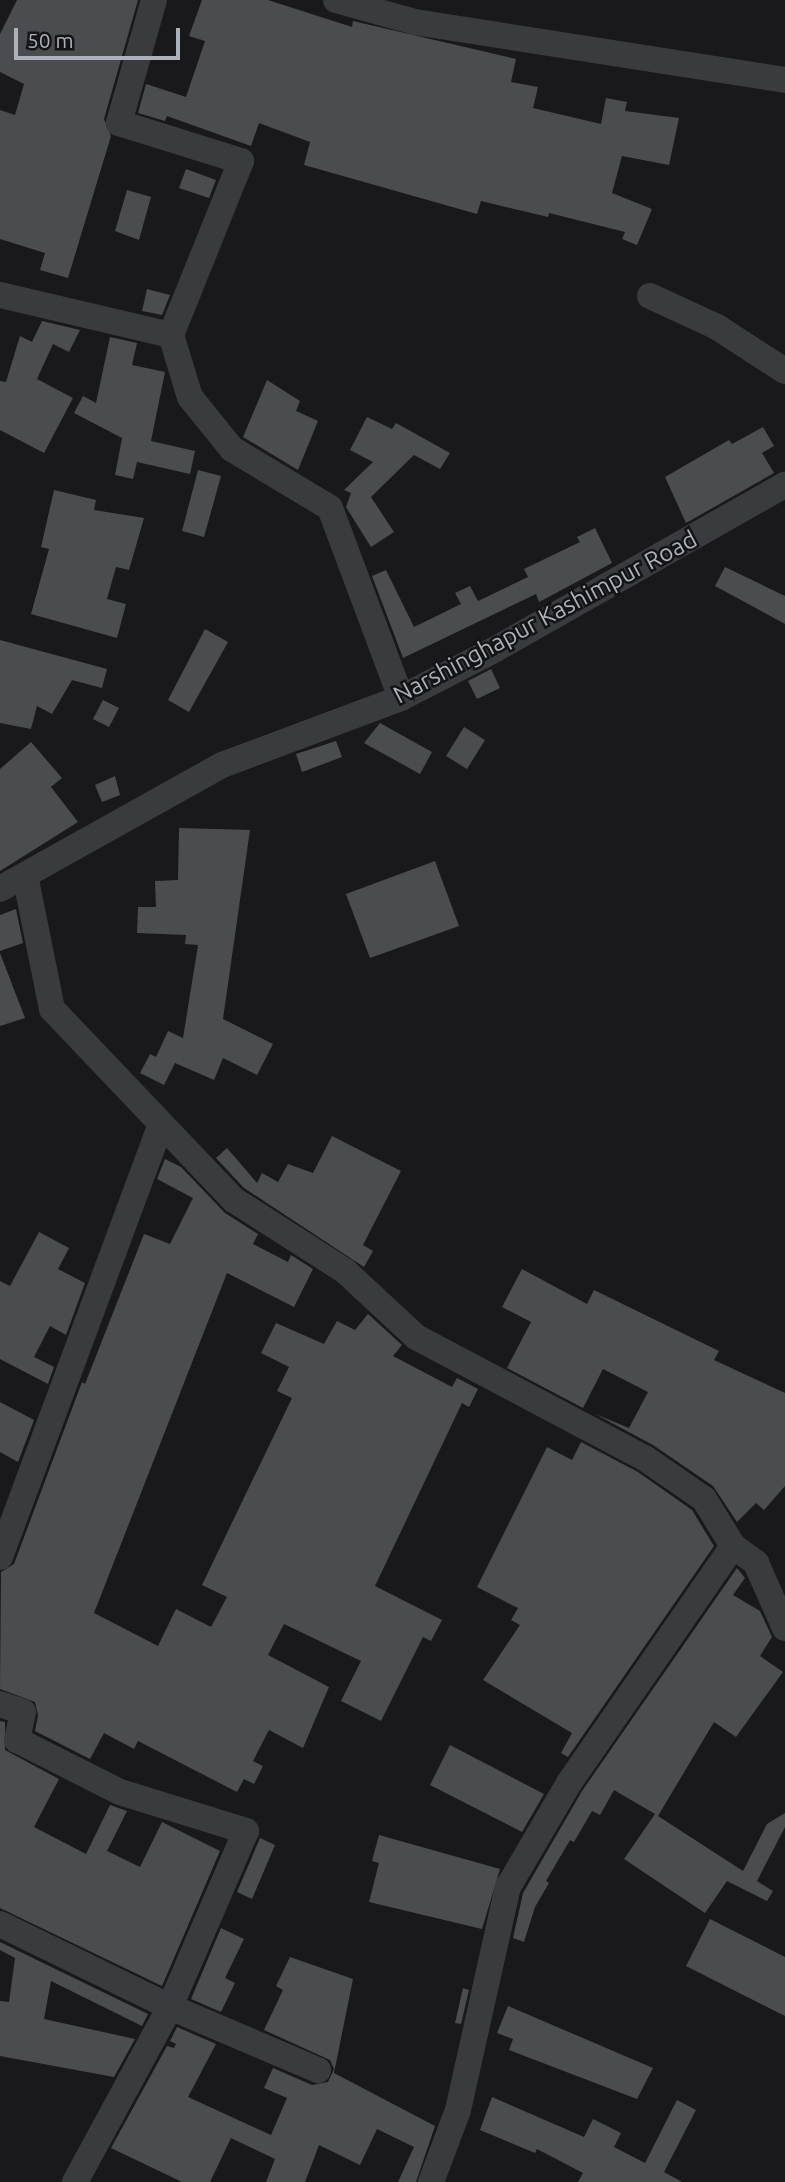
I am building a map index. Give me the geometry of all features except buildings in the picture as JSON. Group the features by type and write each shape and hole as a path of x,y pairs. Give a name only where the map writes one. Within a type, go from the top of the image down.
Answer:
{"street":[{"path":"154,0 119,123 242,161 171,335 190,397 232,449 330,508 401,698"},
{"path":"336,0 415,22 785,80"},
{"path":"0,295 171,335"},
{"path":"650,296 717,327 785,371"},
{"name":"Narshinghapur Kashimpur Road","path":"0,889 222,765 401,698 785,485"},
{"path":"25,875 52,1009 234,1200 345,1270 416,1337 646,1459 704,1499 733,1546 756,1563 785,1628"},
{"path":"0,1558 161,1124"},
{"path":"431,2182 458,2110 508,1887 569,1783 733,1546"},
{"path":"0,1704 23,1712 17,1740 120,1792 246,1830 170,2007 75,2182"},
{"path":"0,1924 170,2007 318,2070"}]}
